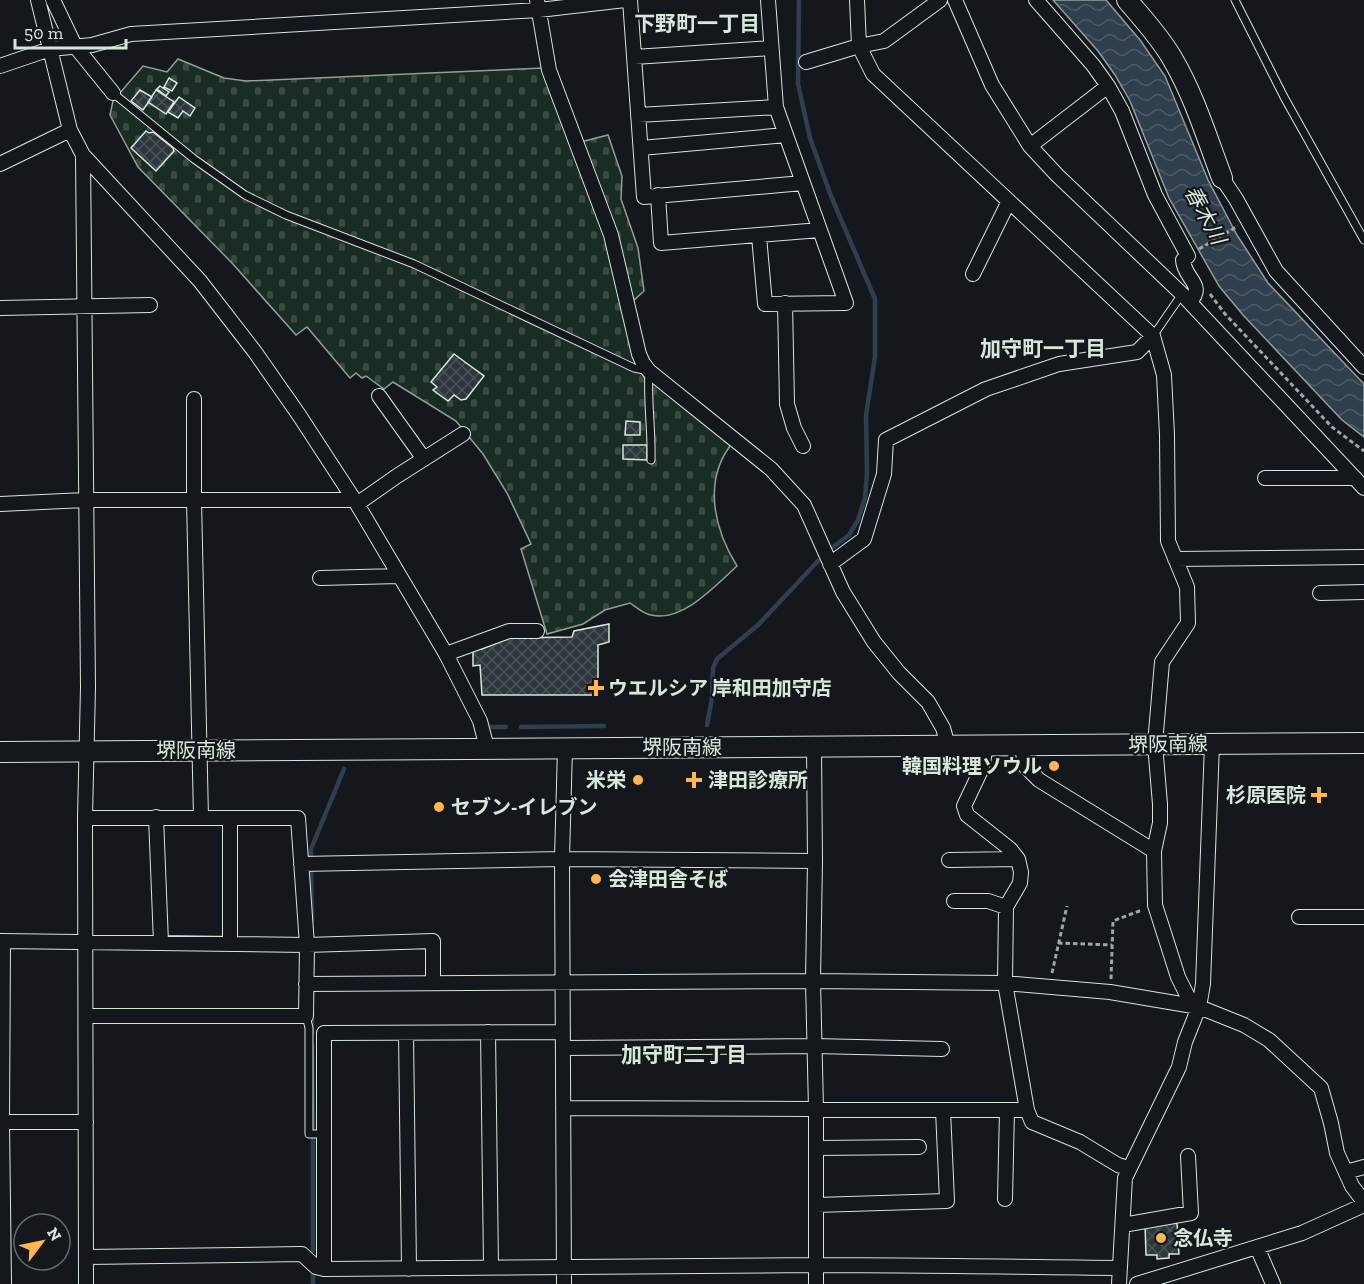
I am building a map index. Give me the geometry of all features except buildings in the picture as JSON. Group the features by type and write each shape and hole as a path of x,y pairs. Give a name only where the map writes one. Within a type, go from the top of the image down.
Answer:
{"main road":[{"path":"1127,0 1151,27 1172,58 1190,91 1222,178"},
{"name":"堺阪南線","path":"0,752 1364,743"}],"street":[{"path":"38,0 70,130 83,155 200,281 255,352 355,502 446,654 480,721 487,748"},
{"path":"53,0 75,46 113,93"},
{"path":"0,66 50,49 92,45 131,34 625,0"},
{"path":"630,0 644,196 803,183"},
{"path":"759,236 765,304 846,303 776,107 768,0"},
{"path":"857,0 859,46 873,74 1154,336 1164,375 1168,541 1186,587 1188,623 1162,662 1155,744 1160,813 1154,851 1155,905 1178,977 1196,1007"},
{"path":"806,62 884,41 940,0"},
{"path":"955,0 992,85 1030,146 1057,175 1186,298 1359,483"},
{"path":"1036,0 1093,65 1122,111 1155,195 1188,256 1183,260 1184,267 1197,290 1196,295 1186,298"},
{"path":"538,5 549,70 611,235 643,363 771,469 804,505 843,592 874,642 899,673 928,702 943,728 948,746"},
{"path":"634,57 771,48"},
{"path":"1030,146 1108,86"},
{"path":"638,115 776,107"},
{"path":"0,164 70,130"},
{"path":"641,148 786,135"},
{"path":"83,155 88,697 85,751 86,1284"},
{"path":"1222,178 1276,271 1364,367"},
{"path":"658,195 661,243 820,230"},
{"path":"973,274 1009,201"},
{"path":"785,303 788,404 794,428 803,446"},
{"path":"0,308 150,305"},
{"path":"830,564 864,539 884,474 886,440 986,389 1059,364 1137,352 1154,336"},
{"path":"379,396 424,459"},
{"path":"194,399 201,819"},
{"path":"0,504 85,500 355,502 463,435"},
{"path":"1265,478 1359,483"},
{"path":"1175,559 1364,557"},
{"path":"328,582 399,576"},
{"path":"1320,593 1364,592"},
{"path":"446,654 509,631 537,631"},
{"path":"1119,1284 1125,1178 1179,1066 1203,984 1212,744"},
{"path":"814,746 813,981 816,1284"},
{"path":"986,746 982,768 964,806 967,814 1010,849 1018,859 1021,872 1020,883 1006,907 1005,983 1032,1122 1080,1142 1118,1165 1128,1168"},
{"path":"1023,746 1024,765 1039,780 1154,851"},
{"path":"564,1284 562,859 565,747"},
{"path":"156,817 161,943"},
{"path":"85,818 298,818 307,945 306,1016 86,1016"},
{"path":"230,818 230,944"},
{"path":"301,864 562,859 815,861"},
{"path":"948,860 1018,859"},
{"path":"962,905 988,901 1006,907"},
{"path":"1299,917 1364,917"},
{"path":"4,1284 1,1122 2,941 307,945 433,941 433,983"},
{"path":"306,984 813,981 1005,983 1110,992 1196,1007 1244,1025 1269,1040 1321,1088 1337,1153 1352,1186 1364,1203 1302,1233 1137,1284"},
{"path":"488,1032 491,1267"},
{"path":"324,1269 324,1033 563,1032"},
{"path":"405,1033 410,1269"},
{"path":"563,1048 815,1046 942,1049"},
{"path":"564,1108 1028,1110"},
{"path":"816,1205 947,1201 943,1110"},
{"path":"1005,1199 1007,1110"},
{"path":"1,1122 86,1122"},
{"path":"816,1148 919,1147"},
{"path":"1123,1225 1191,1213 1188,1156"},
{"path":"1346,1172 1364,1167"},
{"path":"1257,1247 1273,1284"},
{"path":"86,1257 302,1254 316,1267 324,1269 491,1267 564,1269 816,1265 1120,1268"}],"lane":[{"path":"1235,0 1284,97 1364,240"},
{"path":"113,93 194,159 245,195 286,215 414,264 634,369 650,371 648,389 652,435 651,460"},
{"path":"1154,336 1186,298"},
{"path":"306,1016 309,1028 309,1134 324,1134"}],"path":[{"path":"1188,256 1242,224"},
{"path":"1208,290 1225,314 1332,427 1364,451"},
{"path":"1110,992 1113,921 1155,905"},
{"path":"1049,987 1066,906"},
{"path":"1058,943 1112,945"}],"green space":[{"path":"178,59 224,78 246,81 544,68 573,144 608,135 622,176 621,199 638,248 644,291 634,300 622,306 637,362 644,377 733,442 717,472 715,504 722,536 737,566 698,601 675,613 663,616 651,615 630,603 605,610 583,624 547,634 521,549 531,544 507,493 483,454 456,421 393,382 384,389 366,376 362,378 356,373 350,378 307,327 296,335 232,263 138,167 110,115 113,101 143,66 167,72"}],"water":[{"name":"春木川","path":"1053,0 1106,0 1140,40 1165,76 1208,180 1237,235 1268,283 1364,384 1364,437 1342,420 1243,315 1219,286 1169,198 1130,101 1115,75 1098,51"}],"waterway":[{"path":"799,0 798,84 810,138 831,196 875,299 875,357 866,415 865,498 858,520 849,535 829,550"},
{"path":"707,725 712,698 713,668 717,659 758,625 818,561"},
{"path":"521,727 604,726"},
{"path":"489,727 506,727"},
{"path":"311,858 311,849 344,769"},
{"path":"311,868 312,920"},
{"path":"312,1013 312,1032"},
{"path":"312,1046 313,1130"},
{"path":"313,1139 313,1251"},
{"path":"313,1273 313,1284"}],"place":[{"name":"ウエルシア 岸和田加守店","path":"596,688"},
{"name":"韓国料理ソウル","path":"1054,766"},
{"name":"米栄","path":"638,780"},
{"name":"津田診療所","path":"694,780"},
{"name":"杉原医院","path":"1319,795"},
{"name":"セブン-イレブン","path":"439,807"},
{"name":"会津田舎そば","path":"596,879"},
{"name":"念仏寺","path":"1161,1238"}],"district":[{"name":"下野町一丁目","path":"697,24"},
{"name":"加守町一丁目","path":"1043,349"},
{"name":"加守町二丁目","path":"684,1055"}]}
